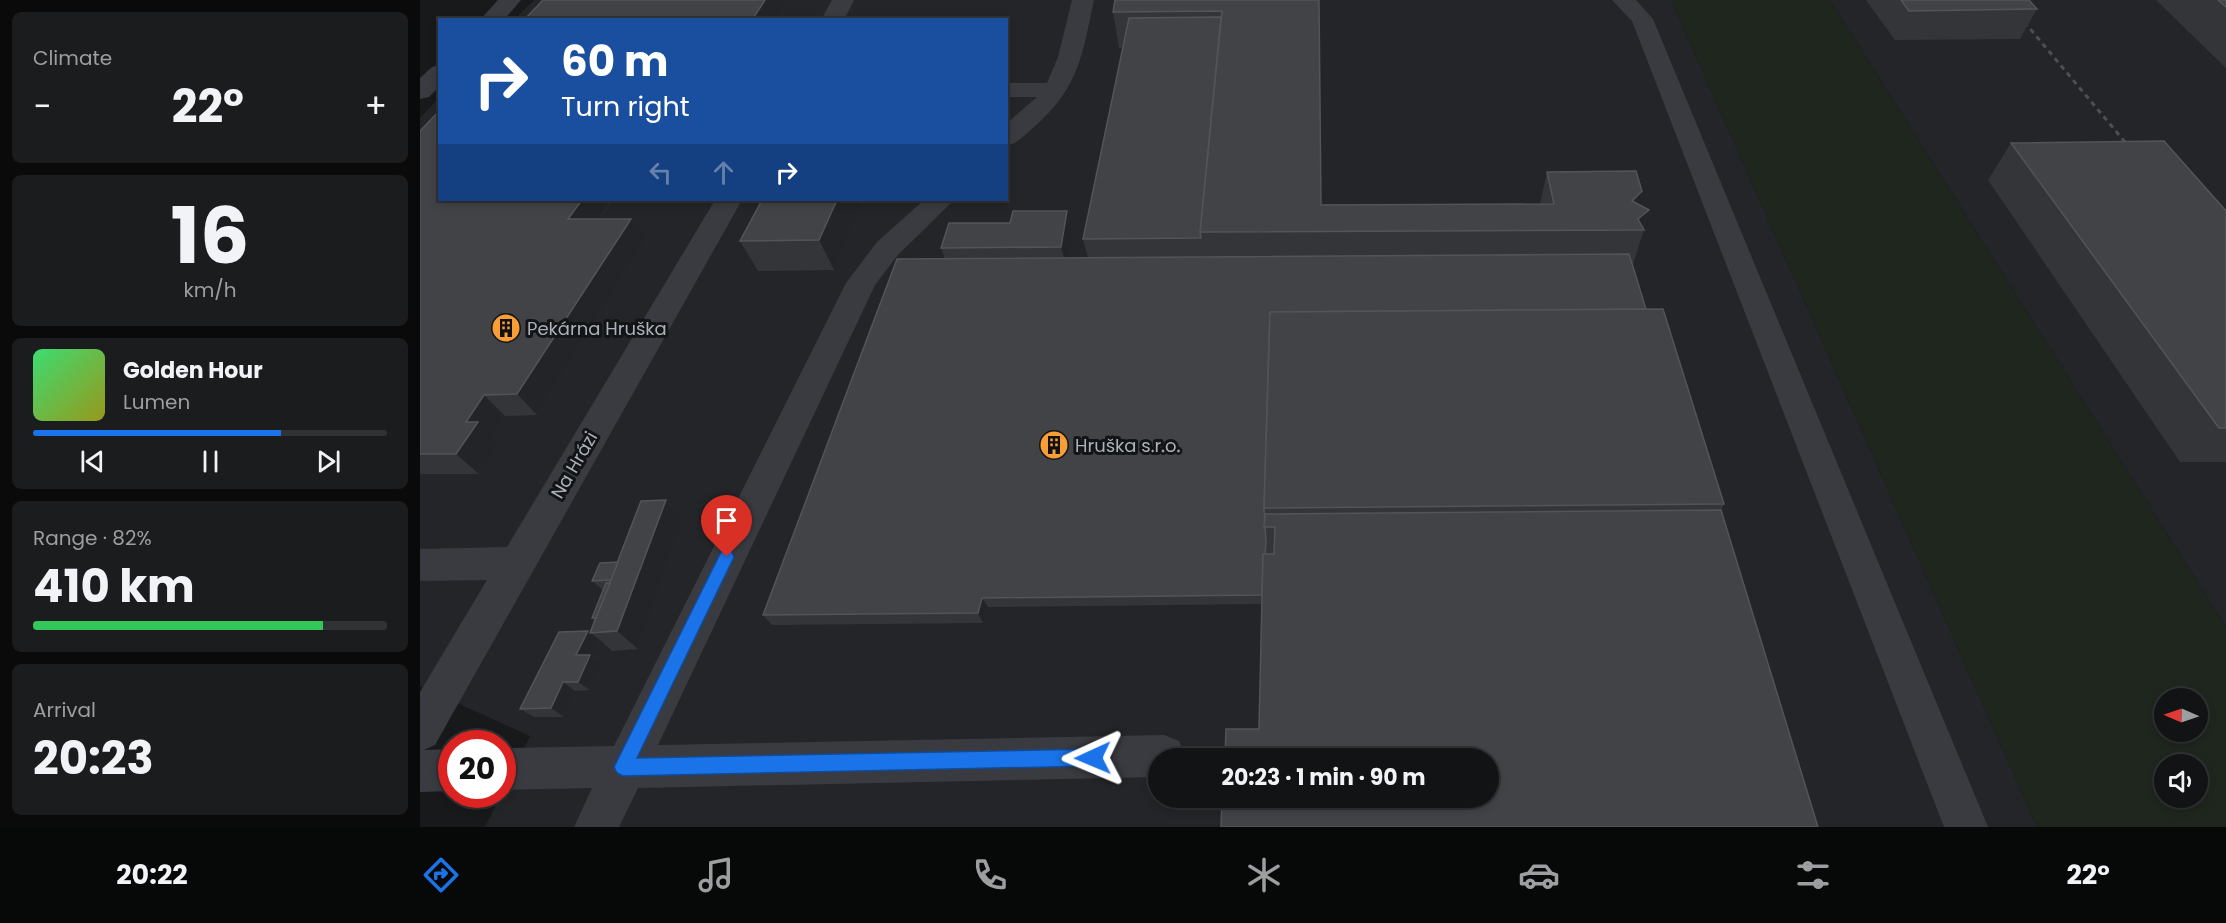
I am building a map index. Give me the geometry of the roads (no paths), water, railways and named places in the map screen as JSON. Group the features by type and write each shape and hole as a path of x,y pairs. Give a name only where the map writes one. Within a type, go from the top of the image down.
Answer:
{"street":[{"path":"493,18 510,0"},
{"path":"833,18 843,0"},
{"path":"1008,136 1056,90 1063,76 1083,0"},
{"path":"1623,0 1642,19 1966,827"},
{"path":"420,92 438,74"},
{"path":"1008,90 1056,90"},
{"name":"Na Hrázi","path":"420,731 727,201"},
{"path":"596,827 623,767 861,283 873,264 889,246 939,201"},
{"path":"420,565 518,563"},
{"path":"516,769 1148,756"},
{"path":"420,771 438,770"}],"railway":[{"path":"2006,0 2135,154"}],"place":[{"name":"Pekárna Hruška","path":"506,328"},
{"name":"Hruška s.r.o.","path":"1054,445"}]}
